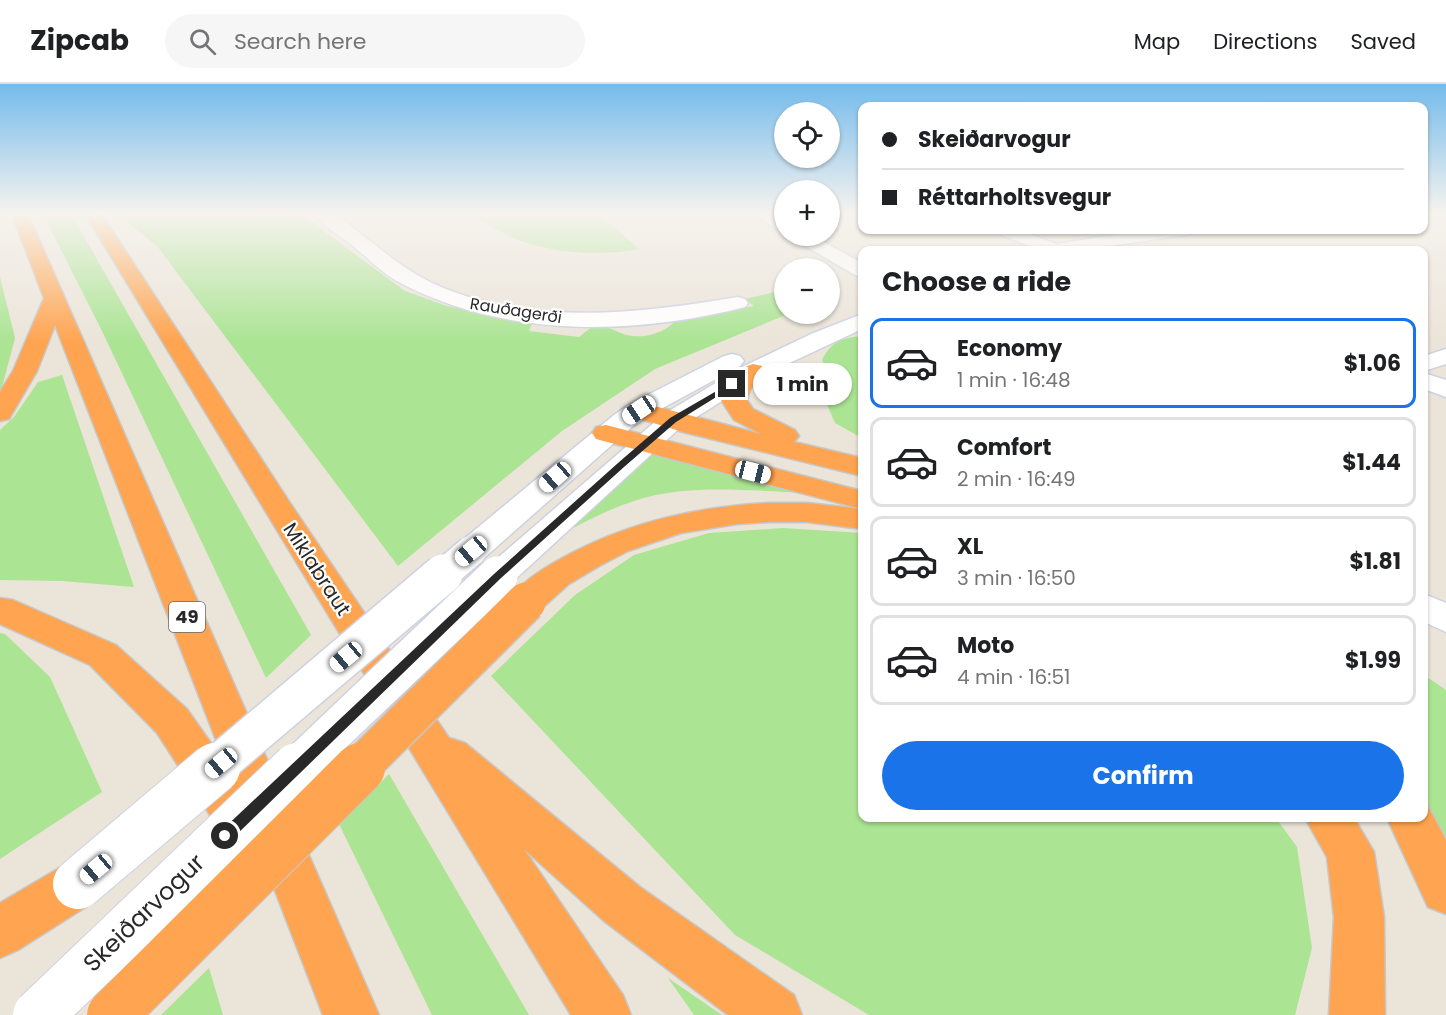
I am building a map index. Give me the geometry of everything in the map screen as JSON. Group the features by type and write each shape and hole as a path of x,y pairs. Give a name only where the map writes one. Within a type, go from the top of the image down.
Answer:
{"highway":[{"name":"49","path":"37,255 351,1015"},
{"name":"Miklabraut","path":"119,255 603,1015"},
{"path":"0,413 25,371 55,297"},
{"path":"753,371 738,388 734,400 743,414 764,427 858,464"},
{"path":"639,410 858,465"},
{"path":"606,433 858,499"},
{"path":"112,1015 498,576 562,573 604,550 656,528 726,514 800,512 858,519"},
{"path":"0,611 13,613 103,655 171,721 319,937"},
{"path":"423,732 622,904 774,1015"},
{"path":"1331,822 1350,852 1359,917 1357,1015"},
{"path":"1412,822 1446,890"},
{"path":"0,932 78,884"}],"street":[{"name":"Rauðagerði","path":"376,255 401,275 448,298 484,308 573,320 621,321 667,316 738,303"},
{"path":"835,255 858,269"},
{"name":"Skeiðarvogur","path":"38,1015 498,576 644,444 673,420 753,371 858,323"},
{"name":"Skeiðarvogur","path":"0,950 78,884 498,576 606,433 639,410 801,324"},
{"path":"1428,363 1446,356"},
{"path":"1428,382 1446,389"},
{"path":"1428,608 1446,619"}],"green space":[{"path":"64,255 95,255 311,635 266,678"},
{"path":"164,255 357,255 405,291 447,306 532,323 529,331 579,337 596,327 610,328 627,335 645,336 658,333 668,327 673,323 672,319 754,306 745,299 774,292 774,320 655,369 562,431 398,566"},
{"path":"0,277 15,338 0,395"},
{"path":"858,337 858,436 835,423 826,402 832,381 822,360 834,345 848,338"},
{"path":"62,375 134,587 62,581 0,580 0,430 14,417 38,382"},
{"path":"650,450 807,493 711,489 656,495 615,508 551,540"},
{"path":"783,528 858,533 858,822 1279,822 1297,847 1312,948 1295,1015 869,1015 735,935 491,676 575,595 634,555 709,533"},
{"path":"0,633 5,634 50,677 102,792 0,859"},
{"path":"1428,678 1446,690 1446,857 1428,820"},
{"path":"389,774 529,1015 432,1015 339,824"},
{"path":"209,968 223,1015 161,1015"},
{"path":"668,978 722,1015 694,1015"}],"route":[{"path":"225,836 498,576 621,465 673,420 732,384"}]}
